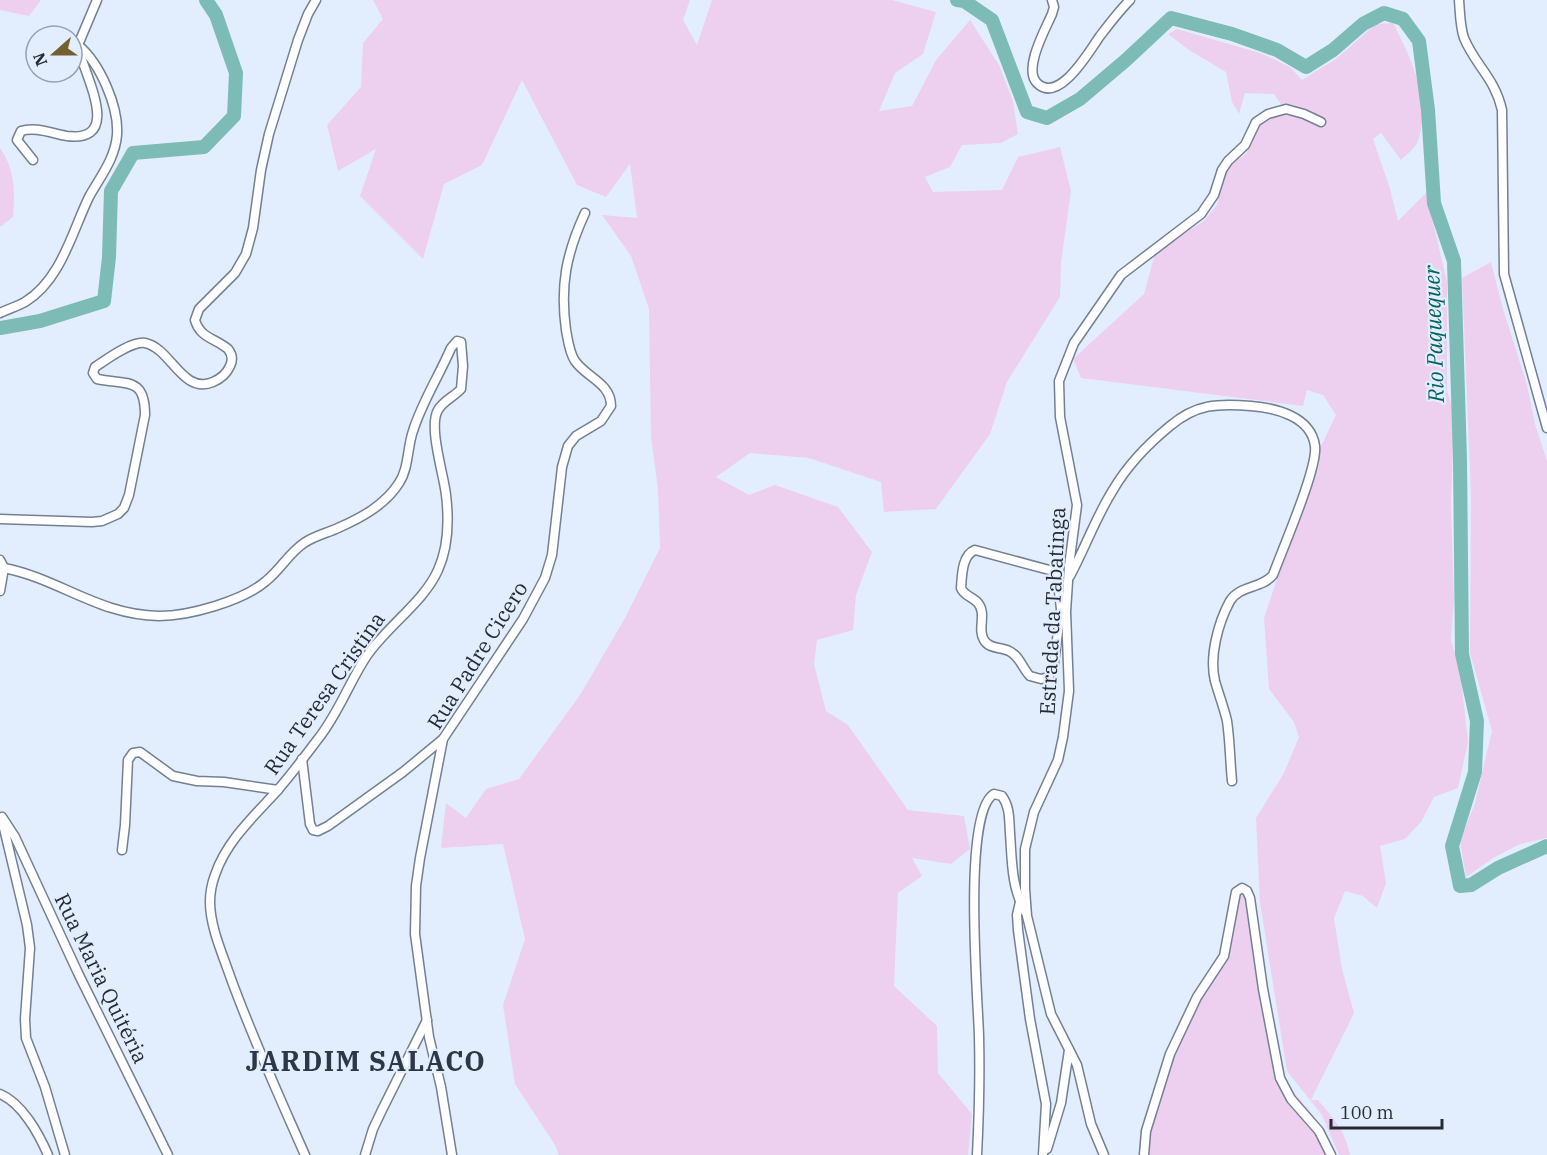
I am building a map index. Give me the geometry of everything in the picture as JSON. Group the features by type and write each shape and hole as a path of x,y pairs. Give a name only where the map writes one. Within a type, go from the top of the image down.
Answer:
{"street":[{"path":"84,31 97,0"},
{"path":"0,519 92,522 112,517 124,508 129,495 145,415 143,394 130,382 97,379 93,373 95,367 129,347 145,343 160,352 195,384 208,384 218,380 230,367 232,358 228,349 208,339 200,332 195,320 199,309 235,273 246,254 253,228 261,170 269,134 300,34 316,0"},
{"path":"1052,0 1054,7 1033,62 1032,72 1038,84 1049,88 1065,81 1079,67 1118,12 1130,0"},
{"path":"1459,0 1463,35 1498,93 1502,110 1504,274 1547,428"},
{"path":"0,313 26,301 42,286 54,270 69,245 116,144 116,111 112,98 84,50"},
{"path":"33,160 17,140 21,131 37,130 76,136 88,134 94,129 97,116 96,98 84,63"},
{"name":"Estrada da Tabatinga","path":"1104,1155 1091,1124 1077,1065 1051,1014 1027,915 1024,869 1025,849 1034,812 1058,760 1069,691 1064,608 1077,505 1058,399 1059,381 1074,343 1121,275 1201,214 1210,202 1222,170 1245,145 1259,120 1277,110 1286,109 1305,114 1321,122"},
{"name":"Rua Padre Cicero","path":"452,1155 427,1020 415,934 416,886 424,832 443,739 523,619 545,578 552,555 562,467 568,446 576,436 601,421 611,406 609,394 604,387 581,367 572,354 563,307 566,266 585,213"},
{"name":"Rua Teresa Cristina","path":"2,564 28,572 104,607 160,616 191,612 248,592 263,584 306,542 369,512 383,502 396,487 407,464 412,433 422,405 451,348 460,340 463,355 461,388 440,407 436,416 436,435 448,516 447,543 432,583 365,658 320,737 278,790 242,828 214,875 210,903 222,953 242,1009 305,1155"},
{"path":"1068,580 1101,510 1124,474 1151,442 1171,424 1203,407 1217,404 1274,409 1287,413 1308,430 1315,445 1315,454 1307,483 1273,575 1263,583 1237,593 1230,601 1217,637 1213,660 1227,723 1232,781"},
{"path":"971,551 980,551 1054,572 1058,577 1064,608 1052,673 1044,678 1030,676 1015,654 985,642 982,636 980,605 961,588 966,556 971,551"},
{"path":"0,591 2,564"},
{"path":"302,759 310,824 313,830 318,831 403,772 443,739"},
{"path":"122,850 128,760 130,755 136,752 144,755 173,776 278,790"},
{"path":"976,1155 979,1038 974,945 974,879 979,830 988,798 994,794 1002,796 1008,808 1014,880 1020,902 1027,915"},
{"path":"1,816 27,925 30,948 25,1019 26,1038 45,1087 65,1155"},
{"name":"Rua Maria Quitéria","path":"1,816 15,837 78,973 168,1155"},
{"path":"1144,1155 1146,1131 1170,1054 1197,997 1224,956 1236,892 1242,888 1247,891 1250,898 1263,989 1280,1078 1291,1099 1319,1131 1331,1155"},
{"path":"1020,902 1017,915 1018,930 1030,1019 1046,1104 1044,1155"},
{"path":"365,1155 373,1129 427,1020"},
{"path":"1044,1155 1061,1103 1069,1048"},
{"path":"0,1094 9,1098 18,1108 48,1155"}],"shaded area":[{"path":"0,0 41,0 29,16 0,10"},
{"path":"373,0 690,0 683,20 697,45 712,0 892,0 936,12 923,54 895,73 879,111 912,106 936,60 970,20 999,65 1013,101 1018,134 1001,143 962,145 950,167 925,177 933,192 1002,190 1018,157 1060,147 1071,191 1061,263 1060,297 1007,382 990,434 936,509 884,512 881,482 809,458 750,453 716,477 749,495 775,485 838,507 872,552 856,595 853,630 817,640 814,664 826,711 848,725 908,810 964,816 970,849 951,864 912,858 922,876 898,893 894,986 937,1026 938,1073 972,1114 968,1155 559,1155 555,1145 515,1084 503,1005 525,939 503,844 441,848 446,803 466,818 486,789 519,779 580,695 625,618 660,548 658,489 651,437 649,309 631,256 602,215 637,218 630,164 606,197 577,185 522,80 482,165 444,184 423,259 360,196 376,149 338,171 327,125 361,87 363,43 383,19"},
{"path":"1393,23 1418,81 1423,112 1421,128 1416,145 1401,160 1381,133 1373,139 1398,221 1426,193 1447,282 1447,390 1454,414 1451,505 1454,598 1451,640 1460,669 1468,742 1458,788 1434,797 1421,822 1405,839 1380,846 1386,883 1377,908 1363,896 1345,891 1334,918 1342,969 1354,1013 1311,1100 1318,1100 1342,1132 1350,1155 1339,1155 1322,1115 1287,1071 1260,903 1256,818 1284,773 1299,737 1294,722 1269,689 1264,618 1321,446 1336,415 1323,395 1307,390 1303,406 1081,378 1073,359 1144,294 1156,250 1203,222 1217,205 1224,170 1247,153 1253,130 1285,110 1274,94 1245,93 1239,114 1232,102 1226,72 1189,50 1168,34 1177,29 1260,53 1290,67 1302,80 1336,59 1376,24"},
{"path":"0,148 9,164 14,199 13,217 0,227"},
{"path":"1491,262 1547,461 1547,838 1520,844 1495,857 1466,877 1460,841 1475,803 1492,731 1470,653 1471,496 1462,278"},
{"path":"1238,886 1248,889 1277,1072 1316,1119 1332,1155 1148,1155 1146,1134 1170,1058 1208,978 1226,952"}],"waterway":[{"path":"0,328 40,321 104,301 109,257 111,191 133,153 204,147 234,116 236,73 216,15 206,0"},
{"name":"Rio Paquequer","path":"957,0 964,1 992,20 1027,112 1047,118 1080,99 1171,18 1232,34 1277,50 1306,67 1333,50 1363,24 1384,13 1403,19 1419,41 1428,110 1434,203 1454,261 1460,460 1462,654 1477,721 1475,772 1452,846 1460,886 1471,885 1498,868 1547,846"}],"district":[{"name":"JARDIM SALACO","path":"366,1060"}]}
